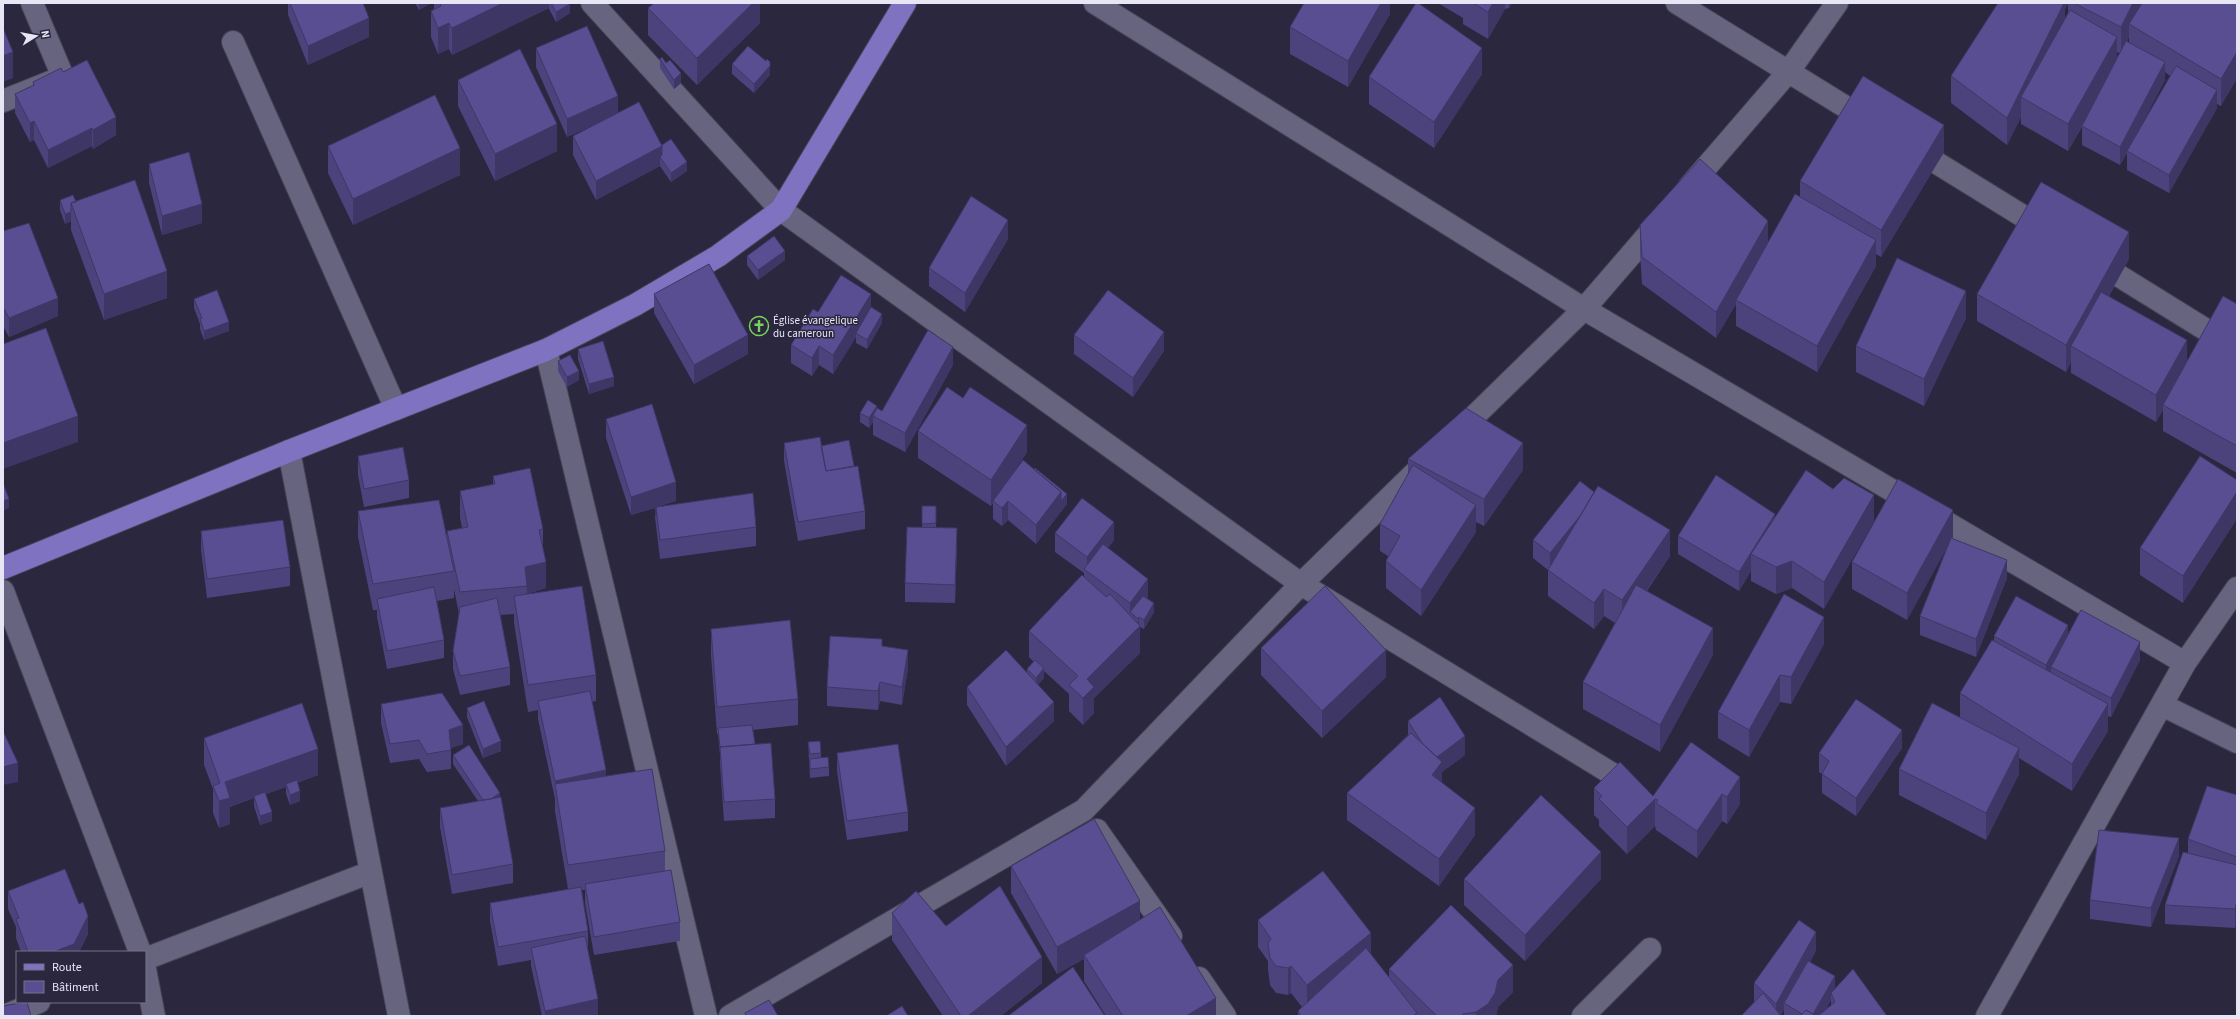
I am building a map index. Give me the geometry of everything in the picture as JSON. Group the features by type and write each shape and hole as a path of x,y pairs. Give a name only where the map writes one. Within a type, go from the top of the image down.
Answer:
{"main road":[{"path":"3,568 289,451 546,350 634,306 718,256 781,210 905,3"}],"street":[{"path":"3,101 63,77 32,3"},
{"path":"592,3 781,210 1301,584 1614,775"},
{"path":"1094,3 1584,309 2185,663"},
{"path":"1677,3 2237,349"},
{"path":"730,1016 1084,810 1301,584 1584,309 1789,71 1837,3"},
{"path":"233,42 396,409"},
{"path":"546,350 706,1016"},
{"path":"289,451 399,1016"},
{"path":"1987,1016 2185,663 2237,588"},
{"path":"3,591 140,951"},
{"path":"2162,705 2237,742"},
{"path":"1084,810 1225,1016"},
{"path":"146,959 371,872"},
{"path":"1584,1016 1650,949"},
{"path":"146,974 154,1016"},
{"path":"4,1016 36,1003"}],"building":[{"path":"290,3 363,3 369,18 308,46"},
{"path":"440,3 503,3 452,28 449,23 438,28 431,11 441,6"},
{"path":"551,3 570,3 570,4 556,12"},
{"path":"654,3 753,3 697,58 648,8"},
{"path":"1304,3 1381,3 1348,61 1290,27"},
{"path":"1416,3 1482,48 1434,122 1369,77"},
{"path":"1473,3 1493,3 1488,12"},
{"path":"1998,3 2064,3 2007,118 1951,76"},
{"path":"2074,3 2133,3 2121,27"},
{"path":"2142,3 2237,3 2237,52 2221,79 2129,24"},
{"path":"2070,10 2117,37 2068,124 2021,97"},
{"path":"587,26 618,96 567,119 536,48"},
{"path":"3,28 13,52 3,56"},
{"path":"2126,41 2165,62 2120,147 2082,126"},
{"path":"748,46 766,61 767,59 770,62 770,66 754,84 732,64"},
{"path":"520,49 557,124 495,154 458,80"},
{"path":"662,57 666,63 670,60 681,73 674,80 660,59"},
{"path":"87,60 116,117 93,130 92,128 48,150 34,121 30,123 15,94 34,85 33,82 61,68 63,72"},
{"path":"2176,66 2217,90 2169,175 2127,151"},
{"path":"1863,76 1944,125 1881,230 1800,181"},
{"path":"435,95 460,148 353,199 328,146"},
{"path":"639,102 662,146 596,181 573,136"},
{"path":"671,139 687,162 671,173 660,157 662,155 662,145"},
{"path":"189,152 202,204 162,216 149,164"},
{"path":"1700,159 1768,221 1716,312 1642,257 1640,225"},
{"path":"135,180 167,271 104,294 71,203"},
{"path":"2041,182 2129,232 2066,345 1977,294"},
{"path":"1795,194 1876,240 1817,346 1736,300"},
{"path":"73,195 76,202 71,203 71,212 65,214 60,200"},
{"path":"971,196 1008,220 965,293 929,268"},
{"path":"29,223 58,298 9,318 3,307 3,231"},
{"path":"774,236 785,251 758,270 747,256"},
{"path":"1897,258 1966,291 1924,379 1856,346"},
{"path":"709,264 748,335 694,365 654,294"},
{"path":"841,275 871,294 833,355 819,346 812,358 791,345 813,309 818,312"},
{"path":"217,290 229,322 204,331 200,319 202,318 194,299"},
{"path":"1108,290 1164,332 1133,378 1074,335"},
{"path":"2101,292 2187,340 2156,395 2071,346"},
{"path":"2223,296 2237,304 2237,446 2163,405"},
{"path":"871,307 882,314 867,340 856,333"},
{"path":"46,328 78,416 3,443 3,344"},
{"path":"928,330 953,347 905,433 873,416 877,408 882,411"},
{"path":"603,341 614,377 589,384 578,349"},
{"path":"570,355 579,371 567,377 558,361"},
{"path":"947,387 963,398 970,387 1027,425 991,480 918,431"},
{"path":"868,400 877,406 869,418 860,413"},
{"path":"652,404 676,482 631,497 606,419"},
{"path":"1466,408 1523,443 1484,499 1408,459"},
{"path":"820,437 826,471 858,466 865,511 798,522 784,443"},
{"path":"849,440 854,466 826,471 821,446"},
{"path":"403,447 409,480 364,489 358,456"},
{"path":"2200,456 2237,480 2237,492 2183,576 2140,548"},
{"path":"1023,460 1061,492 1036,525 1008,501 1002,508 993,501"},
{"path":"1413,465 1476,505 1421,590 1386,561 1400,536 1380,524"},
{"path":"530,468 543,529 539,530 546,562 525,567 527,586 460,592 447,531 468,527 460,491 495,484 493,476"},
{"path":"1035,468 1067,494 1061,501 1061,492 1034,469"},
{"path":"1806,470 1833,489 1844,478 1874,495 1824,582 1792,561 1776,567 1751,554"},
{"path":"1716,475 1775,514 1739,572 1678,536"},
{"path":"1898,479 1953,510 1907,593 1852,562"},
{"path":"1580,481 1594,492 1580,516 1550,553 1533,540"},
{"path":"3,483 9,499 3,501"},
{"path":"1598,486 1670,530 1622,600 1604,589 1594,603 1548,570"},
{"path":"753,493 756,527 660,540 656,507"},
{"path":"1082,498 1114,522 1087,557 1055,533"},
{"path":"439,500 454,571 373,584 358,511"},
{"path":"922,506 936,506 936,523 922,524"},
{"path":"283,520 290,567 207,579 201,531"},
{"path":"907,527 957,528 955,585 905,583"},
{"path":"1951,538 2007,560 1976,639 1920,616"},
{"path":"1103,544 1148,579 1130,603 1084,569"},
{"path":"1082,575 1106,597 1110,594 1140,626 1087,679 1094,687 1083,698 1069,685 1078,676 1029,631"},
{"path":"1636,585 1713,628 1660,725 1583,682"},
{"path":"582,586 596,675 528,685 514,596"},
{"path":"1325,586 1386,650 1322,711 1261,648"},
{"path":"434,587 444,640 387,651 377,599"},
{"path":"1784,594 1824,617 1791,677 1780,675 1749,730 1718,712"},
{"path":"1143,596 1154,603 1144,620 1139,617 1138,619 1130,612"},
{"path":"2016,596 2068,625 2046,665 1994,636"},
{"path":"497,598 510,667 460,676 453,651 460,607"},
{"path":"2081,610 2140,642 2111,698 2051,667"},
{"path":"790,620 798,699 717,707 711,629"},
{"path":"830,636 882,639 882,646 908,650 902,687 880,682 878,691 827,687"},
{"path":"1992,640 2108,704 2072,764 1960,693"},
{"path":"1006,650 1054,702 1006,747 967,687"},
{"path":"1035,660 1044,668 1036,678 1027,669"},
{"path":"590,691 606,770 555,781 538,701"},
{"path":"442,693 463,725 449,730 451,750 427,754 419,740 390,744 381,704"},
{"path":"1440,697 1465,736 1437,757 1422,743 1408,721"},
{"path":"1856,699 1902,730 1856,798 1822,774 1829,761 1819,753"},
{"path":"484,701 501,741 483,749 467,708"},
{"path":"302,703 318,749 225,782 230,798 219,801 213,786 220,783 204,738"},
{"path":"1932,703 2019,748 1986,813 1899,769"},
{"path":"752,725 755,744 720,747 718,728"},
{"path":"3,731 18,763 3,767"},
{"path":"1411,733 1442,762 1432,775 1475,808 1439,859 1347,793"},
{"path":"820,741 821,753 810,754 808,742"},
{"path":"1691,742 1740,777 1727,797 1722,794 1697,831 1656,803 1658,800 1655,799 1627,827 1599,799 1602,796 1594,788 1620,762 1653,796"},
{"path":"771,743 775,799 724,802 720,747"},
{"path":"898,744 908,812 847,821 837,753"},
{"path":"469,745 500,793 491,799 483,800 453,755"},
{"path":"828,757 829,767 810,769 810,759"},
{"path":"652,769 665,851 568,865 555,784"},
{"path":"297,780 300,791 290,795 286,784"},
{"path":"2207,786 2237,795 2237,857 2188,839"},
{"path":"265,792 272,812 260,816 254,796"},
{"path":"1541,795 1601,852 1525,935 1464,879"},
{"path":"501,797 513,864 452,875 440,808"},
{"path":"1094,819 1140,901 1057,947 1011,866"},
{"path":"2099,830 2179,838 2151,908 2090,900"},
{"path":"2183,852 2237,865 2237,900 2235,909 2165,905"},
{"path":"65,869 79,904 83,902 88,916 74,944 56,951 28,951 16,919 19,918 8,891"},
{"path":"671,870 680,922 594,937 585,884"},
{"path":"1323,871 1371,933 1307,985 1291,966 1288,968 1276,966 1270,958 1268,943 1271,939 1258,920"},
{"path":"1000,886 1042,957 968,1016 961,1016 892,913 916,891 946,926"},
{"path":"581,887 588,931 498,947 490,903"},
{"path":"1451,905 1513,965 1498,980 1495,993 1488,1004 1476,1012 1463,1014 1461,1016 1437,1016 1389,969"},
{"path":"1160,907 1216,998 1186,1016 1123,1016 1084,955"},
{"path":"1799,920 1816,932 1776,1004 1754,983"},
{"path":"585,936 598,999 545,1011 531,948"},
{"path":"1366,948 1417,1013 1413,1016 1301,1016 1298,1011"},
{"path":"1808,961 1835,976 1813,1014 1806,1010 1802,1014 1784,1003"},
{"path":"1073,967 1105,1016 1008,1016"},
{"path":"1853,969 1887,1016 1818,1016 1835,1002 1831,993"},
{"path":"1763,993 1781,1016 1741,1016"},
{"path":"769,1000 778,1016 746,1016 745,1013"},
{"path":"27,1003 31,1016 3,1016 3,1006"},
{"path":"902,1006 908,1016 886,1016"},
{"path":"1806,1010 1816,1016 1800,1016"}],"place":[{"name":"Église évangelique du cameroun","path":"759,326"}]}
